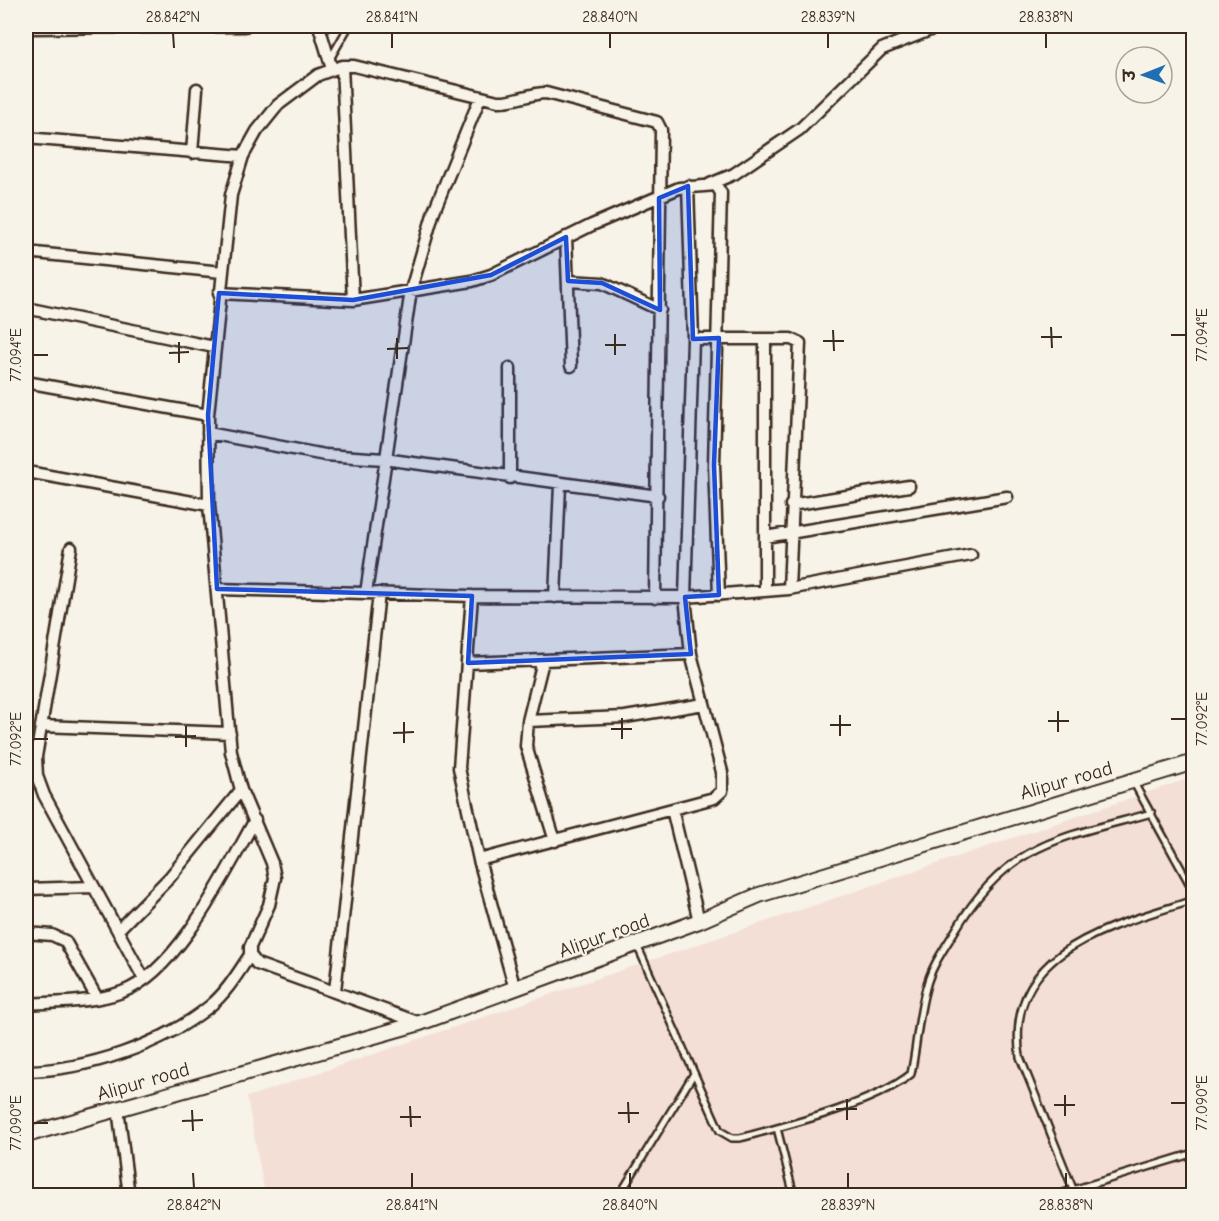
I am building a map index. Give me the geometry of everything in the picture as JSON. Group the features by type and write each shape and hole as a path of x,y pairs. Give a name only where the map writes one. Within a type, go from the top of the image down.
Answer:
{"street":[{"path":"26,28 245,26"},
{"path":"319,26 334,65 353,300"},
{"path":"710,184 734,174 800,129 882,49 940,26"},
{"path":"26,1071 53,1069 119,1053 171,1031 211,1005 226,990 250,955 250,947 273,892 275,878 234,769 209,505 208,415 231,195 243,156 257,131 278,105 296,89 334,65 354,66 480,98 508,101 532,94 546,93 657,122 661,130 655,598"},
{"path":"192,153 197,89"},
{"path":"366,593 384,459 411,290 438,201 480,98"},
{"path":"26,138 243,156"},
{"path":"219,293 353,300 482,278 566,237 688,186 716,185 721,193 714,465 719,595"},
{"path":"479,860 714,798 722,791 722,772 691,654 685,597 693,339 688,186"},
{"path":"566,237 571,366"},
{"path":"26,252 222,272"},
{"path":"568,281 602,283 660,310"},
{"path":"26,308 214,347"},
{"path":"693,339 796,340 800,343 789,589"},
{"path":"765,339 765,591"},
{"path":"510,368 510,478"},
{"path":"26,382 208,415"},
{"path":"208,433 325,455 384,459 560,485 658,496"},
{"path":"33,473 209,505"},
{"path":"555,597 560,485"},
{"path":"791,505 909,486"},
{"path":"765,537 1007,497"},
{"path":"71,548 36,757 37,776 44,795 144,979"},
{"path":"217,589 472,596 685,597 789,589 971,555"},
{"path":"335,991 379,593"},
{"path":"472,596 468,663 459,743 459,768 479,860 514,988"},
{"path":"468,663 691,654"},
{"path":"543,661 528,721 526,746 529,762 555,841"},
{"path":"528,721 625,717 704,704"},
{"path":"41,726 230,733"},
{"name":"Alipur road","path":"26,1135 420,1023 699,921 770,891 1194,762"},
{"path":"118,930 170,877 241,790"},
{"path":"672,809 699,921"},
{"path":"26,1004 97,998 121,993 160,968 176,948 255,820"},
{"path":"26,889 93,887"},
{"path":"26,933 51,935 65,941 97,998"},
{"path":"250,955 257,964 420,1023"},
{"path":"118,1108 129,1196"}],"lane":[{"path":"334,65 349,26"},
{"path":"1133,780 1194,892"},
{"path":"637,944 693,1075 720,1131 732,1138 740,1138 777,1128 895,1087 911,1074 926,988 933,967 965,913 984,888 1029,851 1054,840 1152,813"},
{"path":"1073,1189 1020,1058 1017,1034 1020,1009 1027,990 1042,970 1086,939 1113,927 1194,900"},
{"path":"619,1196 693,1075"},
{"path":"777,1128 794,1196"},
{"path":"1053,1196 1194,1153"}],"highlighted area":[{"path":"688,186 693,339 719,338 714,465 719,595 685,597 691,654 468,663 472,596 217,589 208,415 219,293 353,300 491,275 566,237 568,281 602,283 660,310 659,198"}],"shaded area":[{"path":"1193,777 1193,1195 265,1195 247,1097"}]}
